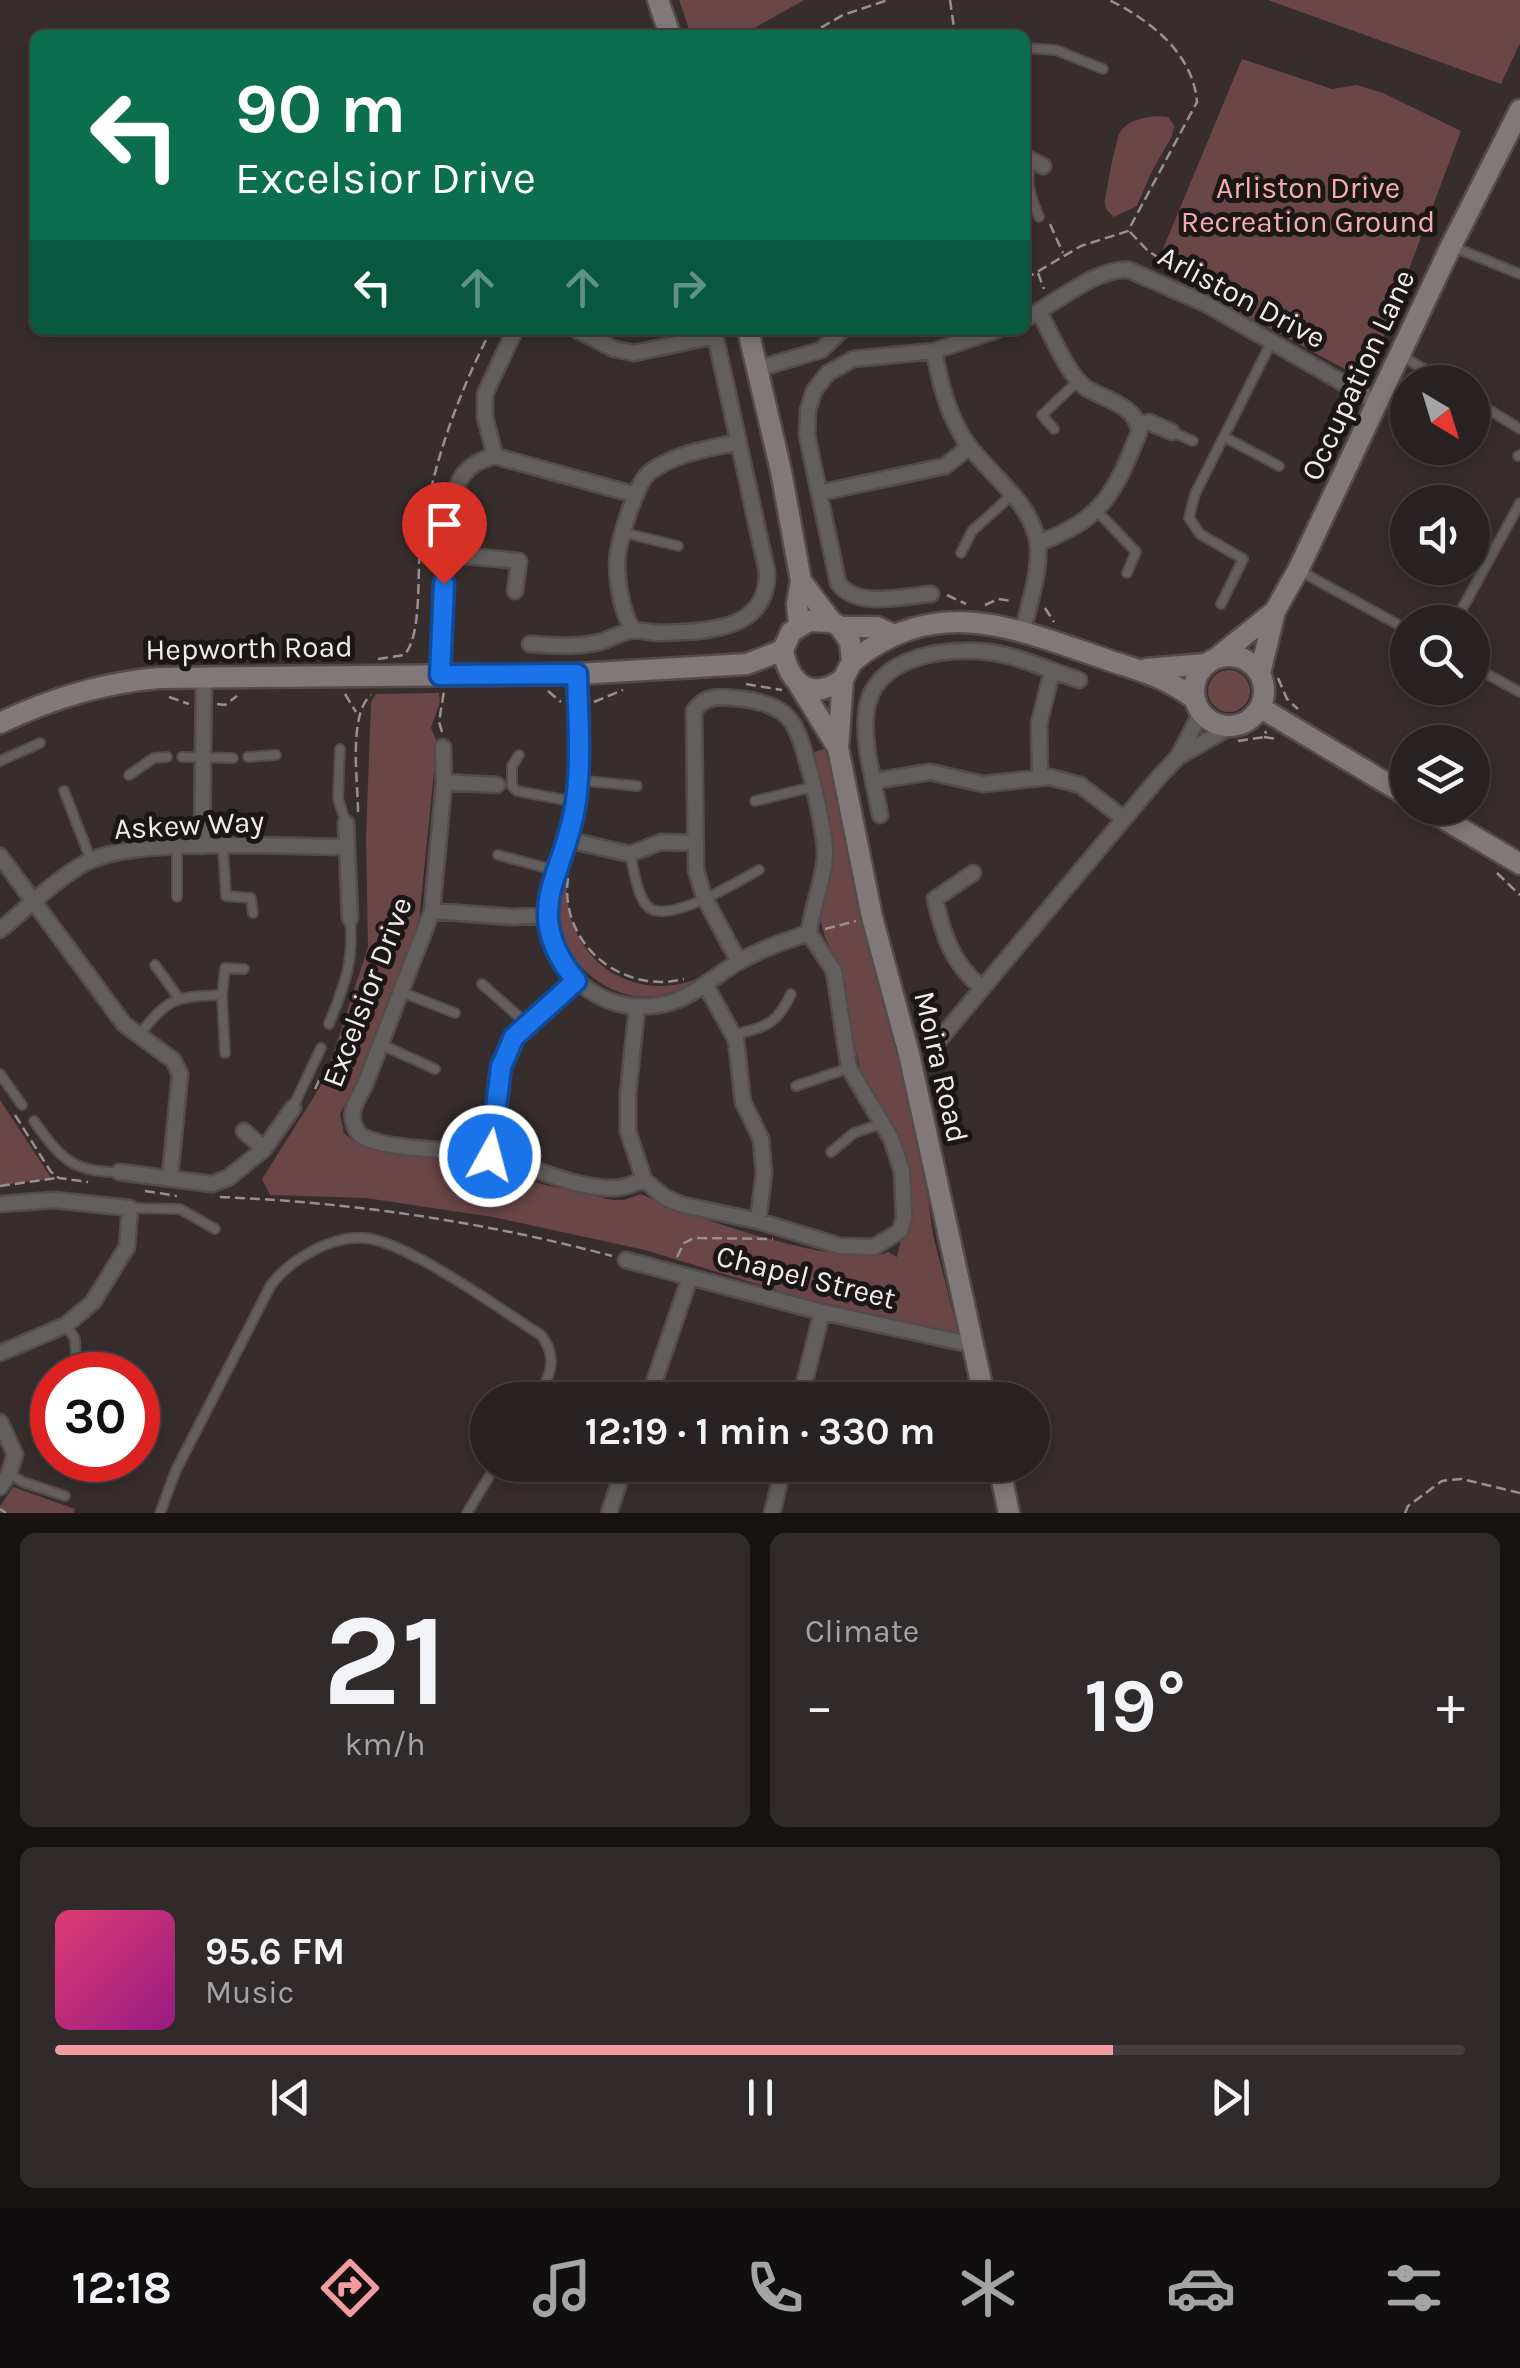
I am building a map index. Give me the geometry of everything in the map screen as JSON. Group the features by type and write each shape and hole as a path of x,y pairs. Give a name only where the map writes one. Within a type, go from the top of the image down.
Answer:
{"street":[{"path":"658,0 668,30"},
{"name":"Occupation Lane","path":"1212,660 1275,610 1298,570 1520,110"},
{"name":"Arliston Drive","path":"1038,312 1100,275 1117,269 1130,270 1175,289 1378,402"},
{"path":"1038,312 1078,382 1132,413 1138,424 1133,447 1098,512 1070,530 1038,543"},
{"path":"495,456 485,417 485,394 513,335"},
{"path":"587,335 614,349 634,353 706,335"},
{"path":"530,644 577,646 634,629 662,633 738,623 762,604 768,590 767,572 714,335"},
{"path":"749,335 781,471 801,581 799,626"},
{"path":"757,369 821,350 842,335"},
{"path":"931,594 861,599 844,591 834,572 807,424 810,400 820,382 853,358 934,351 981,335"},
{"path":"934,351 948,406 970,447 1012,496 1032,525 1038,543 1023,630"},
{"path":"1138,424 1149,422 1172,432"},
{"path":"634,629 628,620 618,554 644,478 662,464 738,442"},
{"path":"820,493 944,466 970,447"},
{"path":"442,675 450,508 457,482 473,464 495,456 636,496"},
{"path":"446,554 519,562 515,590"},
{"path":"801,581 850,642 847,671"},
{"name":"Occupation Lane","path":"1269,676 1275,610"},
{"path":"892,634 877,627 836,625 820,620 799,626 786,641 786,669 807,688 826,688 892,634 950,623 999,625 1144,669 1199,705 1232,734"},
{"name":"Hepworth Road","path":"0,723 32,708 128,681 204,676 577,674 747,664 784,650"},
{"path":"880,816 866,713 877,686 894,668 940,652 968,651 1007,655 1079,680"},
{"path":"1144,669 1235,656 1269,676 1264,683 1261,708 1247,722 1232,734 1178,757"},
{"path":"939,1040 1178,757 1199,705 1196,678 1212,660"},
{"name":"Hepworth Road","path":"747,664 766,674 795,680"},
{"name":"Moira Road","path":"847,671 838,748 872,917 909,1054 981,1382"},
{"path":"1040,777 1039,724 1052,672"},
{"path":"577,674 576,802 562,871 547,901 551,943 576,981 613,1004 636,1007 668,1003 739,962 809,933"},
{"path":"202,846 204,676"},
{"name":"Moira Road","path":"795,680 838,748"},
{"path":"636,1007 628,1132 644,1180 666,1198 824,1243 874,1247 894,1237 904,1218 898,1156 883,1123 848,1068 834,972 809,933 824,856 800,742 792,722 759,701 716,696 704,700 694,711 696,870 704,898 739,962"},
{"path":"1261,708 1390,785"},
{"name":"Excelsior Drive","path":"443,746 444,782 432,911 352,1110 352,1122 360,1135 385,1142 490,1156 606,1187 644,1180"},
{"path":"874,781 930,772 983,784 1040,777 1080,785 1123,818"},
{"path":"444,782 497,785"},
{"path":"350,918 346,847 352,824"},
{"path":"1455,825 1520,864"},
{"path":"568,840 630,854 661,842 694,843"},
{"name":"Askew Way","path":"0,930 91,860 123,850 346,847"},
{"path":"0,856 124,1024 174,1060 180,1074 170,1177"},
{"path":"973,873 935,899 943,938 965,974 981,987"},
{"path":"432,911 512,917 549,915"},
{"path":"490,1156 501,1067 514,1037 576,981"},
{"path":"706,984 734,1036 743,1102 762,1139 764,1173 758,1222"},
{"path":"119,1172 212,1184 244,1168 264,1149 292,1108"},
{"path":"244,1131 264,1149"},
{"path":"0,1204 54,1200 130,1208 127,1246 93,1302 66,1324 0,1353"},
{"name":"Chapel Street","path":"627,1260 822,1312 974,1345"},
{"path":"654,1382 690,1277"},
{"path":"804,1382 822,1312"},
{"path":"0,1422 15,1454 0,1487"},
{"path":"609,1513 620,1482"},
{"path":"772,1513 780,1482"},
{"path":"1002,1482 1008,1513"}],"lane":[{"path":"1030,48 1078,56 1103,70"},
{"path":"1030,192 1039,217"},
{"path":"1452,246 1520,274"},
{"path":"1221,604 1243,559 1200,534 1190,518 1195,494 1272,341"},
{"path":"1400,356 1416,365"},
{"path":"1054,429 1042,415 1078,382"},
{"path":"1490,411 1520,430"},
{"path":"1172,432 1193,442"},
{"path":"1224,437 1279,466"},
{"path":"962,553 972,530 1012,496"},
{"path":"1464,605 1520,503"},
{"path":"1098,512 1136,552 1126,573"},
{"path":"624,533 678,546"},
{"path":"1298,570 1390,620"},
{"path":"1490,676 1520,692"},
{"path":"0,761 40,743"},
{"path":"340,748 338,798 352,824"},
{"path":"248,758 276,755"},
{"path":"520,755 512,766 512,786 517,791 576,802"},
{"path":"129,774 154,758 167,757"},
{"path":"182,757 233,758"},
{"path":"576,780 638,786"},
{"path":"755,801 812,787"},
{"path":"64,791 91,860"},
{"path":"223,847 226,896 251,898 253,913"},
{"path":"177,848 177,897"},
{"path":"630,854 647,906 662,912 704,898 760,870"},
{"path":"498,856 562,871"},
{"path":"330,1024 349,971 350,918"},
{"path":"155,965 178,997"},
{"path":"225,1053 225,968 244,968"},
{"path":"482,984 526,1023"},
{"path":"399,991 455,1013"},
{"path":"734,1036 768,1026 781,1016 791,994"},
{"path":"138,1035 178,997 222,995"},
{"path":"380,1044 436,1068"},
{"path":"292,1108 321,1048"},
{"path":"796,1086 848,1068"},
{"path":"0,1074 22,1105"},
{"path":"34,1121 65,1160 93,1172 119,1172"},
{"path":"830,1152 854,1133 883,1123"},
{"path":"130,1208 180,1209 215,1229"},
{"path":"160,1513 176,1470 271,1285 284,1269 334,1243 360,1238 408,1252 541,1335 552,1352 547,1382"},
{"path":"66,1324 75,1339 76,1352"},
{"path":"9,1474 65,1496"},
{"path":"466,1513 485,1482"}],"path":[{"path":"817,30 843,15 888,0"},
{"path":"950,0 954,30"},
{"path":"1030,276 1080,246 1128,231 1197,102 1196,81 1188,65 1140,15 1109,0"},
{"path":"1128,231 1148,251 1178,270 1180,279 1175,289"},
{"path":"1038,272 1038,312"},
{"path":"378,657 404,654 413,640 420,547 445,437 488,335"},
{"path":"931,594 952,595 964,602 969,611"},
{"path":"983,606 998,599 1011,601"},
{"path":"442,675 444,704 439,722 443,746"},
{"path":"1269,676 1287,699"},
{"path":"596,702 609,693 637,689"},
{"path":"352,824 359,714 361,703 376,691"},
{"path":"345,692 359,714"},
{"path":"167,696 186,704"},
{"path":"1232,734 1264,737 1266,732"},
{"path":"562,871 572,918 593,955 609,968 638,980 686,979"},
{"path":"809,933 872,917"},
{"path":"310,1096 326,1064"},
{"path":"0,1186 59,1178"},
{"path":"247,1198 399,1214 536,1236 627,1260"},
{"path":"674,1273 680,1248 688,1239 770,1242 778,1229"},
{"path":"1405,1513 1408,1506 1442,1481 1462,1480 1520,1493"},
{"path":"0,1509 6,1513"}],"green space":[{"path":"679,0 804,0 751,30 689,30"},
{"path":"1268,0 1520,0 1520,43 1501,84"},
{"name":"Arliston Drive Recreation Ground","path":"1242,59 1332,89 1357,85 1383,93 1461,131 1369,375 1352,373 1184,282 1187,276 1183,268 1160,256"},
{"path":"1168,117 1174,126 1172,136 1137,206 1114,217 1105,200 1120,132 1131,122"},
{"path":"1229,670 1244,676 1250,691 1244,706 1229,712 1214,706 1208,691 1214,676"},
{"path":"439,693 431,728 437,742 419,920 364,1070 340,1114 344,1133 355,1142 390,1152 485,1167 612,1200 641,1194 727,1227 803,1248 867,1256 888,1252 897,1257 909,1203 905,1154 889,1119 862,1077 845,981 817,909 830,874 832,842 814,752 824,749 835,767 874,968 903,1076 923,1164 933,1235 958,1332 942,1334 803,1298 645,1250 493,1217 366,1198 270,1195 262,1179 325,1079 368,947 366,838 371,702 376,694"},
{"path":"572,854 567,900 572,922 595,959 612,973 657,986 711,974 672,992 640,997 608,987 589,975 563,939 556,918 560,874"},
{"path":"0,1100 50,1176 49,1179 0,1185"},
{"path":"13,1487 75,1509 74,1513 0,1513 0,1506"}],"route":[{"path":"444,584 440,675 577,674 576,802 568,840 554,870 547,901 551,943 576,981 514,1037 501,1067 490,1156"}]}
